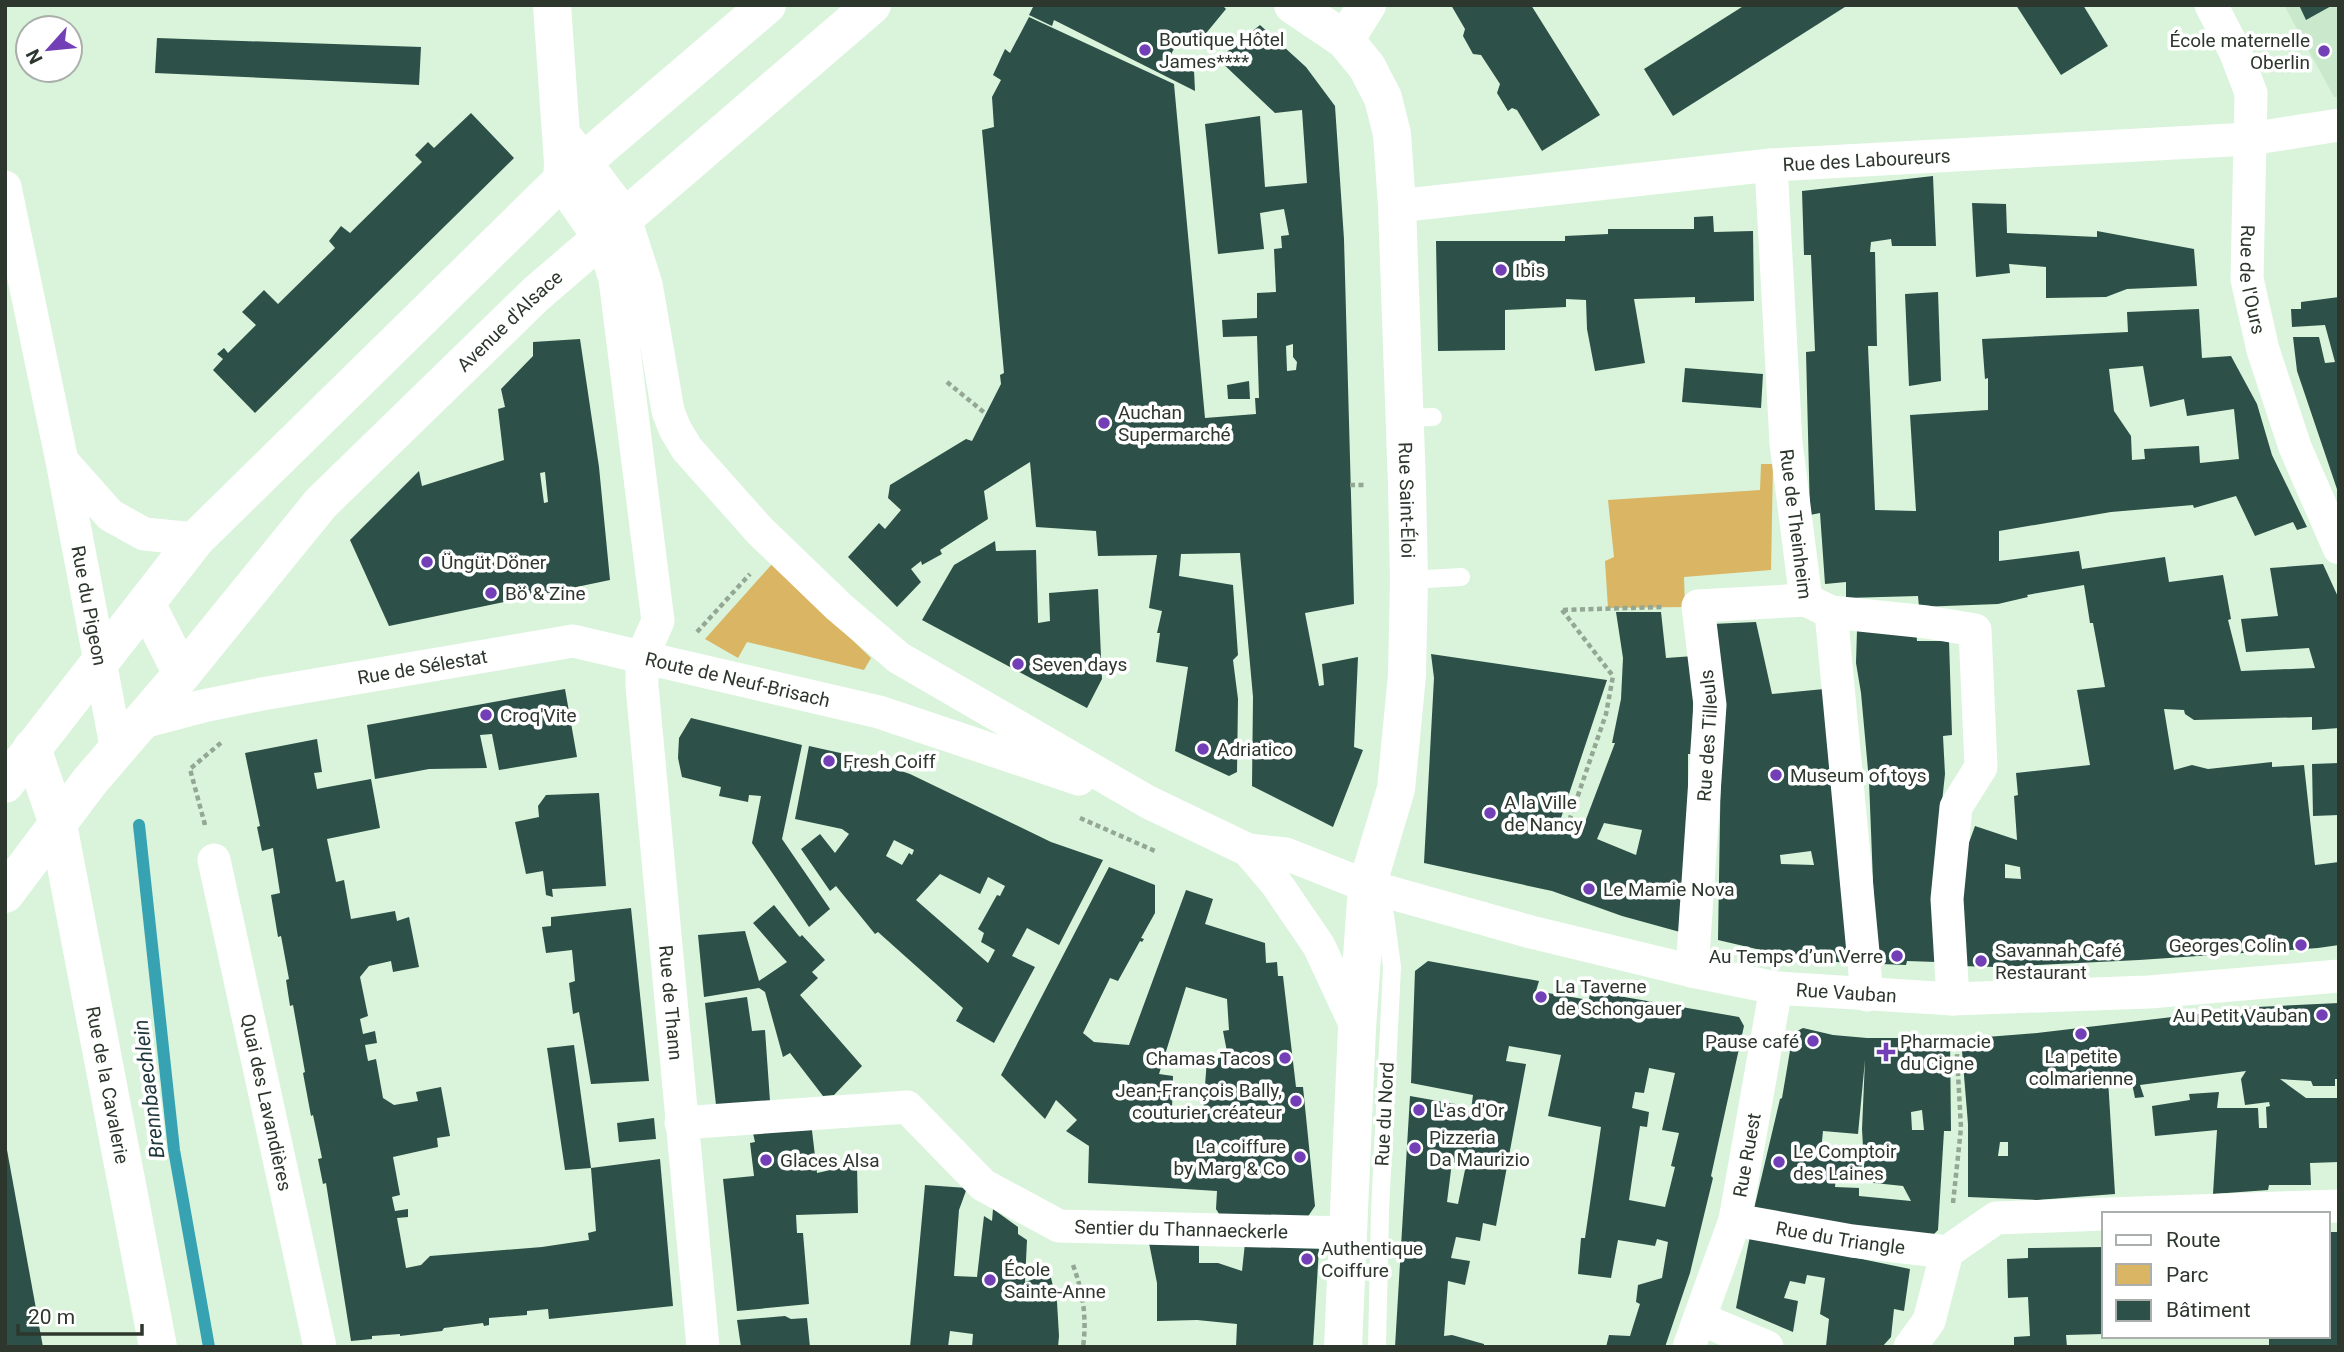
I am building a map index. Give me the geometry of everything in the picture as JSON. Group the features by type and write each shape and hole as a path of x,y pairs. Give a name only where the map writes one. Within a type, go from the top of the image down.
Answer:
{"main road":[{"path":"552,5 569,160"},
{"path":"5,784 19,740 100,662 196,539 569,160 767,5"},
{"name":"Avenue d'Alsace","path":"5,894 90,781 182,674 321,503 536,294 872,5"},
{"name":"Rue Saint-Éloi","path":"1293,5 1345,40 1367,67 1383,98 1392,134 1419,418 1409,580 1407,675 1396,789 1367,886 1357,1028"},
{"path":"1345,40 1367,5"},
{"name":"Route de Neuf-Brisach","path":"569,160 613,229"},
{"path":"146,603 182,674"},
{"path":"19,740 90,781"},
{"path":"19,740 58,824"},
{"name":"Rue de la Cavalerie","path":"58,824 158,1347"},
{"name":"Rue du Nord","path":"1343,1347 1357,1028"}],"street":[{"name":"Rue de l'Ours","path":"2211,5 2235,51 2251,93 2247,279 2263,350 2295,447 2339,548"},
{"name":"Rue des Laboureurs","path":"1397,206 1771,165 2249,139 2339,125"},
{"name":"Rue de Theinheim","path":"1771,165 1786,443 1818,606 1838,687 1867,995"},
{"name":"Rue du Pigeon","path":"5,187 62,461 100,662 128,737"},
{"name":"Route de Neuf-Brisach","path":"613,229 646,284 668,411 675,429 687,449 776,546 839,607 899,658 1148,802 1248,850 1286,854 1367,886"},
{"name":"Route de Neuf-Brisach","path":"613,229 615,279 658,621 642,657 879,712 1148,802"},
{"name":"Rue du Pigeon","path":"62,461 110,515 144,534 196,539"},
{"path":"1698,606 1818,606 1975,630 1981,766 1956,807 1947,899 1953,999"},
{"name":"Rue des Tilleuls","path":"1692,971 1710,705 1698,606"},
{"name":"Rue de Sélestat","path":"128,737 202,706 572,641 642,657"},
{"name":"Rue de Thann","path":"642,657 642,687 703,1347"},
{"path":"182,674 202,706"},
{"name":"Route de Neuf-Brisach","path":"1248,850 1276,883 1319,946 1357,1028"},
{"name":"Quai des Lavandières","path":"214,860 320,1347"},
{"path":"1276,883 1327,888 1367,886"},
{"name":"Rue Vauban","path":"1367,886 1531,932 1692,971 1776,988 1953,999 2149,992 2339,976"},
{"name":"Rue Ruest","path":"1768,1347 1695,1333 1735,1220 1776,988"},
{"name":"Sentier du Thannaeckerle","path":"681,1123 907,1107 983,1185 1059,1226 1348,1233"},
{"path":"2164,1212 2339,1206"},
{"path":"1910,1347 1930,1321 1947,1252 1996,1218 2102,1214"},
{"name":"Rue du Triangle","path":"1735,1220 1852,1241 1947,1252"}],"lane":[{"path":"1409,580 1461,577"},
{"name":"Rue du Nord","path":"1367,886 1385,915 1392,967 1380,1198 1377,1347"}],"path":[{"path":"947,382 986,414"},
{"path":"691,639 776,546"},
{"path":"1567,827 1606,714 1613,676 1562,610 1698,606"},
{"path":"214,860 190,769 232,733"},
{"path":"1073,816 1162,854"},
{"path":"1947,1252 1961,1128 1953,999"},
{"path":"1059,1226 1082,1288 1085,1328 1083,1347"}],"shaded area":[{"name":"École maternelle Oberlin","path":"2284,5 2339,5 2339,97 2334,97"}],"green space":[{"path":"1761,464 1773,464 1771,570 1684,577 1685,607 1608,608 1605,561 1614,557 1608,500 1760,490"},
{"path":"773,563 871,658 864,670 747,642 738,658 705,639"}],"building":[{"name":"Boutique Hôtel James****","path":"1034,5 1222,5 1226,9 1198,43 1194,40 1188,47 1177,42 1169,59 1194,70 1195,91 1054,20 1052,26 1029,15"},
{"path":"1451,5 1531,5 1600,115 1542,151 1517,110 1512,108 1508,111 1497,93 1500,84 1481,55 1473,54 1463,36 1465,29"},
{"path":"1745,5 1848,5 1673,116 1644,69"},
{"path":"2016,5 2083,5 2108,46 2061,75"},
{"path":"2299,5 2333,5 2306,20"},
{"path":"1029,17 1174,84 1205,418 1256,414 1255,398 1259,398 1257,336 1223,337 1222,320 1257,318 1257,293 1276,292 1274,249 1282,248 1281,236 1289,235 1284,209 1260,213 1264,249 1218,254 1205,124 1260,116 1265,187 1307,183 1302,110 1275,113 1218,59 1260,25 1306,67 1335,106 1344,239 1354,604 1305,613 1319,686 1324,685 1322,664 1358,657 1354,747 1363,750 1333,827 1252,786 1253,697 1240,553 1181,554 1179,576 1233,585 1238,655 1233,660 1238,699 1237,772 1229,776 1175,751 1188,667 1156,662 1160,633 1157,633 1162,611 1149,608 1157,555 1098,556 1096,531 1036,527 1030,462 984,491 988,519 940,550 942,554 922,565 921,561 911,569 921,582 897,607 848,557 879,523 885,529 901,510 888,498 890,485 966,439 972,441 1001,384 1000,375 1004,373 982,130 994,127 992,97 1001,80 993,75 1005,49 1010,53","holes":["1293,344 1293,357 1297,362 1296,370 1287,371 1286,346"]},
{"path":"157,38 421,47 419,85 155,73"},
{"path":"471,113 514,158 255,413 213,370 223,359 217,354 224,348 228,353 256,325 242,312 264,290 278,304 335,248 329,241 341,226 350,233 422,162 415,155 428,142 434,148"},
{"path":"1933,176 1936,246 1892,246 1891,239 1871,242 1870,252 1875,252 1877,346 1868,346 1875,510 1916,511 1910,415 1988,410 1988,378 1985,379 1982,339 2128,332 2127,312 2199,309 2202,358 2231,356 2257,404 2272,455 2307,527 2297,530 2293,522 2255,536 2236,496 2194,508 2193,505 2111,512 1999,531 1999,561 2079,551 2082,569 2165,557 2169,582 2223,575 2231,619 2228,620 2241,671 2315,668 2309,648 2246,652 2241,619 2278,616 2270,568 2323,564 2339,599 2339,728 2312,730 2312,717 2194,720 2185,714 2184,710 2164,709 2174,770 2192,765 2208,769 2272,762 2272,767 2304,765 2315,865 2339,862 2339,945 2139,960 1998,967 1959,966 1963,859 1975,826 2017,840 2014,796 2018,795 2016,773 2090,765 2077,690 2105,687 2093,623 2090,623 2084,585 2027,595 2028,597 1998,604 1919,607 1918,596 1846,598 1846,582 1825,584 1820,513 1810,515 1806,352 1815,351 1811,255 1804,255 1802,191","holes":["2143,366 2150,407 2184,399 2187,416 2234,409 2239,459 2200,463 2199,446 2144,449 2145,459 2132,460 2131,436 2114,411 2109,369","2005,864 2020,867 2021,879 2005,878"]},
{"path":"1972,203 2006,204 2007,233 2097,237 2097,231 2194,249 2197,286 2127,289 2106,297 2046,298 2046,267 2009,264 2010,273 1976,277"},
{"path":"1713,216 1714,232 1753,231 1754,301 1695,303 1695,297 1634,299 1645,363 1595,371 1587,329 1586,300 1566,299 1566,307 1505,310 1505,350 1438,351 1436,241 1565,241 1565,236 1608,234 1608,229 1694,229 1694,217"},
{"path":"1938,292 1941,381 1909,386 1905,294"},
{"path":"2339,297 2339,495 2297,371 2293,337 2319,337 2325,363 2335,362 2325,325 2292,327 2291,309 2301,309 2301,302"},
{"path":"580,339 599,467 610,580 389,626 350,540 419,471 422,486 504,460 498,409 505,407 501,389 533,356 533,342","holes":["545,472 548,502 544,503 540,473"]},
{"path":"1685,368 1763,374 1761,408 1682,402"},
{"path":"1249,381 1250,399 1228,399 1227,385"},
{"path":"995,541 996,551 1036,550 1038,623 1050,621 1049,593 1098,589 1102,679 1087,708 922,620 954,565"},
{"path":"1616,612 1661,612 1666,658 1694,656 1692,754 1688,754 1688,832 1680,932 1622,916 1552,891 1424,863 1434,678 1431,654 1607,680 1559,824 1578,831 1580,827 1582,830 1615,743 1612,743 1621,699 1623,658","holes":["1604,823 1642,830 1636,855 1597,839"]},
{"name":"Museum of toys","path":"1756,622 1772,694 1824,689 1854,964 1787,956 1718,940 1722,698 1712,624","holes":["1811,851 1814,865 1781,864 1780,855"]},
{"path":"1916,629 1917,641 1949,641 1952,735 1943,736 1945,774 1935,868 1937,962 1881,964 1876,957 1869,781 1856,663 1857,630"},
{"path":"565,689 577,757 499,770 492,734 480,735 487,768 429,769 375,779 367,725"},
{"path":"691,718 802,745 782,839 830,909 809,927 752,843 761,796 749,795 748,802 719,796 721,787 682,777 678,758 679,738"},
{"path":"317,739 322,772 314,773 317,789 371,779 380,828 327,839 336,882 344,880 351,919 395,911 397,921 409,917 419,967 393,972 391,961 369,966 360,977 368,1016 360,1019 363,1034 375,1031 377,1043 365,1045 368,1061 376,1059 383,1098 394,1105 418,1101 416,1092 441,1087 450,1136 437,1138 438,1147 393,1157 400,1195 392,1197 395,1211 408,1209 408,1217 397,1218 406,1268 421,1265 430,1256 542,1247 589,1240 588,1233 596,1231 591,1168 660,1159 673,1306 549,1319 548,1309 527,1311 527,1315 489,1318 489,1325 484,1326 483,1323 444,1328 442,1331 372,1336 372,1339 351,1341 326,1183 323,1184 318,1159 322,1158 313,1115 311,1116 293,1005 290,1006 286,980 289,979 271,895 280,893 273,848 262,851 257,827 260,826 245,753"},
{"path":"809,746 863,758 910,774 1051,842 1103,860 1059,945 1027,928 1012,956 1035,967 994,1043 956,1021 963,1008 878,932 875,934 836,886 830,891 801,849 820,834 835,853 849,834 842,829 795,819","holes":["894,840 914,850 902,865 886,856","940,874 980,894 988,877 1005,886 978,929 984,933 981,942 995,950 988,963 916,900"]},
{"path":"2339,763 2339,815 2313,816 2312,764"},
{"path":"599,793 606,886 552,889 553,897 546,895 543,871 526,874 515,822 539,817 538,806 546,795"},
{"path":"1109,867 1155,885 1155,913 1141,938 1144,939 1140,941 1118,981 1110,978 1083,1033 1094,1042 1129,1045 1186,890 1213,899 1205,924 1265,943 1266,963 1277,962 1278,976 1283,976 1296,1087 1303,1087 1315,1206 1305,1221 1221,1217 1216,1209 1217,1191 1088,1183 1089,1146 1066,1131 1077,1120 1056,1100 1045,1119 1001,1075","holes":["1186,987 1227,999 1229,1030 1223,1031 1228,1057 1207,1059 1203,1112 1172,1110 1173,1076 1159,1074"]},
{"path":"774,905 798,935 802,935 825,960 812,972 818,978 800,995 862,1066 834,1095 823,1096 790,1053 783,1057 765,992 759,988 704,997 698,935 745,931 759,981 787,962 753,923"},
{"path":"631,908 649,1081 591,1084 579,1012 573,1014 569,983 575,981 572,950 546,953 542,927 551,926 551,917"},
{"path":"1428,961 1539,981 1536,991 1589,1000 1590,991 1739,1017 1744,1026 1711,1176 1713,1178 1690,1273 1665,1347 1606,1347 1609,1335 1630,1336 1640,1304 1636,1302 1638,1285 1662,1278 1668,1242 1657,1239 1655,1246 1618,1240 1611,1278 1578,1274 1581,1238 1585,1238 1601,1127 1548,1116 1561,1055 1509,1046 1506,1061 1526,1064 1496,1226 1483,1223 1480,1241 1456,1237 1451,1258 1470,1261 1465,1285 1448,1281 1444,1336 1452,1335 1484,1344 1484,1347 1395,1347 1410,1096 1455,1104 1458,1110 1471,1110 1473,1095 1411,1083 1415,971","holes":["1649,1068 1675,1073 1662,1130 1679,1133 1671,1166 1675,1167 1665,1207 1629,1200 1640,1126 1647,1127 1649,1112 1632,1108 1635,1092 1644,1093","1452,1162 1466,1165 1458,1204 1447,1202"]},
{"path":"747,997 752,1031 765,1030 770,1101 716,1105 705,1003"},
{"path":"2339,1003 2339,1079 2335,1079 2335,1086 2313,1086 2311,1081 2280,1079 2306,1098 2339,1098 2339,1162 2310,1163 2311,1185 2269,1185 2268,1190 2213,1194 2217,1130 2155,1136 2152,1106 2190,1100 2189,1094 2219,1092 2217,1108 2258,1108 2259,1128 2267,1128 2266,1107 2270,1106 2269,1102 2245,1105 2241,1079 2246,1071 2140,1085 2144,1097 2135,1098 2130,1074 2108,1079 2115,1194 2037,1200 1968,1197 1968,1124 1961,1039 2037,1033 2257,1007","holes":["2000,1142 2008,1142 2008,1156 1998,1156"]},
{"path":"1803,1028 1833,1035 1867,1038 1950,1038 1951,1131 1944,1131 1938,1230 1932,1236 1753,1213 1782,1098 1793,1033","holes":["1865,1060 1862,1129 1865,1182 1903,1186 1911,1201 1859,1196 1859,1188 1835,1187 1836,1176 1860,1178 1863,1156 1821,1151 1823,1131 1858,1134","1922,1110 1924,1130 1912,1130 1911,1112"]},
{"path":"574,1045 591,1168 565,1170 547,1048"},
{"path":"654,1118 656,1139 619,1142 617,1123"},
{"path":"811,1122 817,1173 857,1164 858,1213 796,1215 797,1233 803,1233 809,1304 737,1311 723,1179 754,1176 750,1143 755,1142 752,1129"},
{"path":"7,1150 43,1347 5,1347"},
{"name":"École Sainte-Anne","path":"925,1185 967,1188 959,1210 954,1276 977,1277 984,1216 992,1221 993,1209 1018,1227 1018,1234 1027,1240 1025,1282 1050,1274 1057,1302 1058,1347 972,1347 973,1334 950,1331 948,1347 910,1347"},
{"path":"2330,1232 2339,1232 2339,1347 2269,1347 2269,1338 2330,1338"},
{"path":"1750,1236 1910,1269 1904,1311 1894,1309 1891,1337 1882,1347 1826,1346 1829,1319 1820,1314 1825,1278 1807,1275 1805,1284 1790,1281 1784,1298 1798,1301 1793,1332 1736,1308"},
{"path":"1199,1241 1199,1263 1218,1263 1242,1271 1245,1243 1319,1248 1313,1347 1236,1347 1237,1324 1197,1320 1157,1321 1157,1283 1149,1243"},
{"path":"2102,1247 2102,1334 2066,1335 2067,1347 2014,1347 2014,1337 2030,1336 2028,1297 2008,1298 2007,1259 2028,1258 2028,1248"},
{"path":"785,1316 791,1319 807,1318 810,1347 741,1347 737,1320"}],"waterway":[{"name":"Brennbaechlein","path":"139,825 174,1150 209,1347"}],"place":[{"name":"Boutique Hôtel James****","path":"1145,50"},
{"name":"École maternelle Oberlin","path":"2324,51"},
{"name":"Ibis","path":"1501,270"},
{"name":"Auchan Supermarché","path":"1104,423"},
{"name":"Üngüt Döner","path":"427,562"},
{"name":"Bö & Zine","path":"491,593"},
{"name":"Seven days","path":"1018,664"},
{"name":"Croq'Vite","path":"486,715"},
{"name":"Adriatico","path":"1203,749"},
{"name":"Fresh Coiff","path":"829,761"},
{"name":"Museum of toys","path":"1776,775"},
{"name":"A la Ville de Nancy","path":"1490,813"},
{"name":"Le Mamie Nova","path":"1589,889"},
{"name":"Georges Colin","path":"2301,945"},
{"name":"Au Temps d’un Verre","path":"1897,956"},
{"name":"Savannah Café Restaurant","path":"1981,961"},
{"name":"La Taverne de Schongauer","path":"1541,997"},
{"name":"Au Petit Vauban","path":"2322,1015"},
{"name":"La petite colmarienne","path":"2081,1034"},
{"name":"Pause café","path":"1813,1041"},
{"name":"Pharmacie du Cigne","path":"1886,1052"},
{"name":"Chamas Tacos","path":"1285,1058"},
{"name":"Jean-François Bally, couturier créateur","path":"1296,1101"},
{"name":"L'as d'Or","path":"1419,1110"},
{"name":"Pizzeria Da Maurizio","path":"1415,1148"},
{"name":"La coiffure by Marg & Co","path":"1300,1157"},
{"name":"Glaces Alsa","path":"766,1160"},
{"name":"Le Comptoir des Laines","path":"1779,1162"},
{"name":"Authentique Coiffure","path":"1307,1259"},
{"name":"École Sainte-Anne","path":"990,1280"}]}
